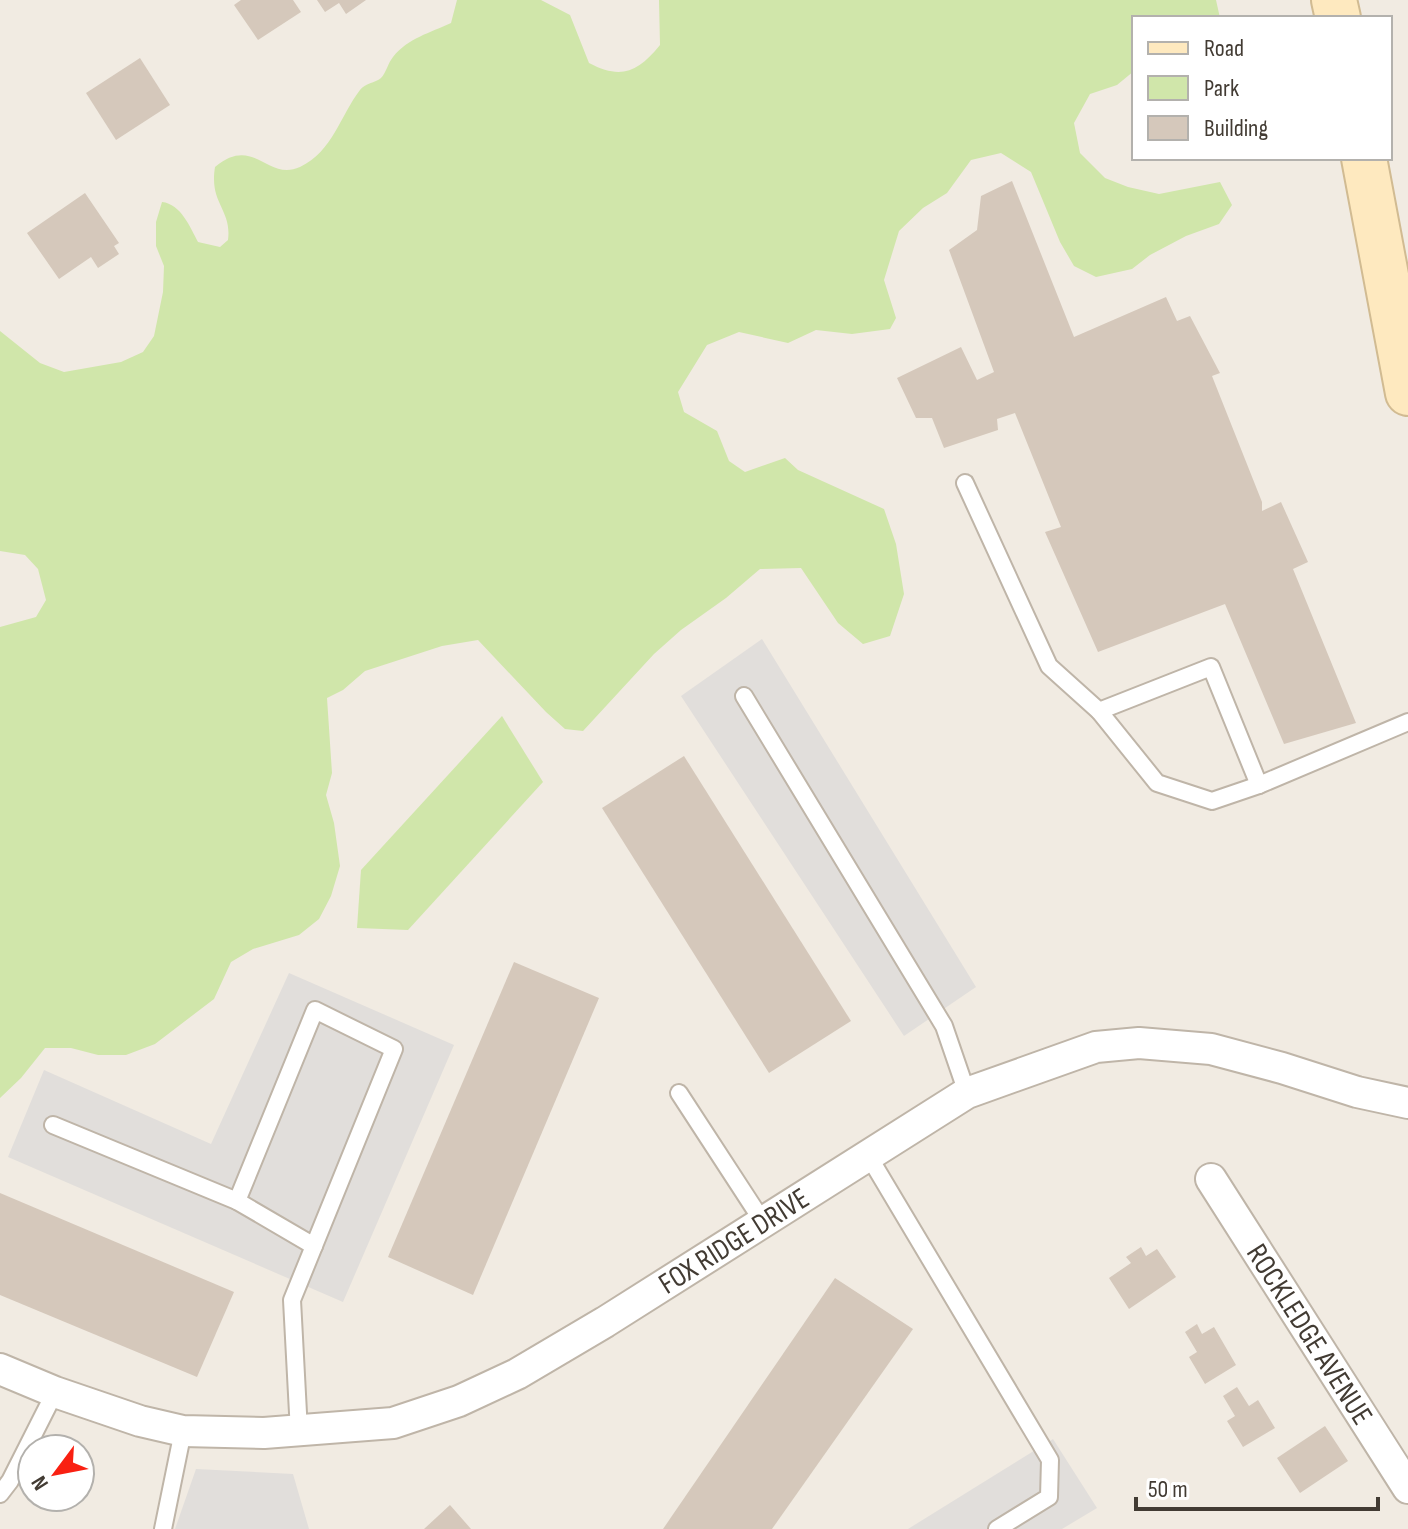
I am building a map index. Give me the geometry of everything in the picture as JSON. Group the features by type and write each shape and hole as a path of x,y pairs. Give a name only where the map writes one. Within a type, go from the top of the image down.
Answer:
{"street":[{"path":"1364,160 1408,393"},
{"name":"FOX RIDGE DRIVE","path":"0,1369 55,1392 140,1421 183,1431 219,1434 299,1432 393,1423 459,1401 517,1374 967,1093 1096,1047 1139,1043 1211,1049 1357,1092 1408,1103"},
{"name":"ROCKLEDGE AVENUE","path":"1211,1179 1408,1488"}],"lane":[{"path":"965,483 1049,666 1099,711 1157,783 1212,801 1259,785 1408,722"},
{"path":"1099,711 1211,667 1259,785"},
{"path":"744,696 944,1026 967,1093"},
{"path":"237,1201 315,1010 394,1049 292,1300 299,1432"},
{"path":"679,1093 763,1222"},
{"path":"53,1125 237,1201 314,1246"},
{"path":"868,1155 1050,1460 1049,1497 997,1529"},
{"path":"0,1494 10,1481 55,1392"},
{"path":"163,1529 183,1431"}],"green space":[{"path":"457,0 541,0 570,15 589,63 620,72 644,62 660,45 659,0 1216,0 1220,16 1132,16 1132,73 1117,85 1090,94 1074,123 1080,153 1105,178 1159,194 1220,182 1232,205 1219,224 1186,236 1150,255 1132,269 1096,277 1074,266 1060,242 1031,172 1001,153 971,160 947,193 923,208 899,231 884,280 896,318 890,329 852,334 816,330 788,343 739,332 707,345 678,392 684,412 717,431 729,461 745,472 785,458 798,470 884,509 896,544 904,594 890,636 863,644 838,623 801,568 760,569 654,654 583,731 565,729 478,640 442,646 365,671 343,690 327,698 332,773 326,795 334,823 340,866 331,896 319,919 299,935 253,949 231,962 214,999 155,1044 126,1055 98,1055 71,1048 45,1048 0,1098 0,627 36,617 46,600 38,569 25,555 0,551 0,331 40,363 64,372 121,362 143,352 154,336 163,292 164,266 156,246 156,222 162,202 180,212 198,242 220,247 228,240 228,229 215,190 215,167 228,158 240,155 250,156 278,169 300,167 320,152 362,88 381,78 393,57 405,45 451,23"},
{"path":"502,716 543,782 408,930 357,928 361,870"}],"shaded area":[{"path":"762,639 976,987 904,1036 681,696"},
{"path":"289,973 454,1045 343,1302 8,1157 44,1070 211,1144"},
{"path":"1053,1439 1097,1508 1062,1529 908,1529"},
{"path":"196,1469 293,1474 309,1529 175,1529"}],"building":[{"path":"241,0 293,0 301,12 258,40 234,5"},
{"path":"317,0 366,0 346,14 339,3 325,12"},
{"path":"140,58 170,105 116,140 86,93"},
{"path":"1012,181 1074,337 1166,297 1177,321 1190,316 1220,373 1212,376 1262,502 1262,511 1281,502 1308,562 1293,569 1356,723 1284,744 1225,604 1098,652 1045,532 1061,527 1015,413 997,419 998,430 944,448 932,418 916,418 897,378 961,347 977,380 994,372 949,250 977,230 981,196"},
{"path":"85,193 119,243 114,246 119,254 98,268 91,257 59,279 27,233"},
{"path":"684,756 851,1021 769,1073 602,808"},
{"path":"514,962 599,998 473,1295 388,1257"},
{"path":"0,1193 234,1292 197,1377 0,1295"},
{"path":"1141,1247 1146,1256 1157,1249 1176,1277 1129,1309 1109,1278 1131,1263 1126,1257"},
{"path":"835,1278 913,1329 772,1529 663,1529"},
{"path":"1197,1324 1202,1334 1214,1327 1236,1365 1205,1384 1189,1357 1197,1352 1185,1332"},
{"path":"1237,1387 1249,1406 1258,1400 1275,1428 1243,1447 1227,1421 1235,1416 1223,1396"},
{"path":"1325,1426 1348,1461 1300,1493 1277,1458"},
{"path":"450,1505 471,1529 424,1529"}]}
